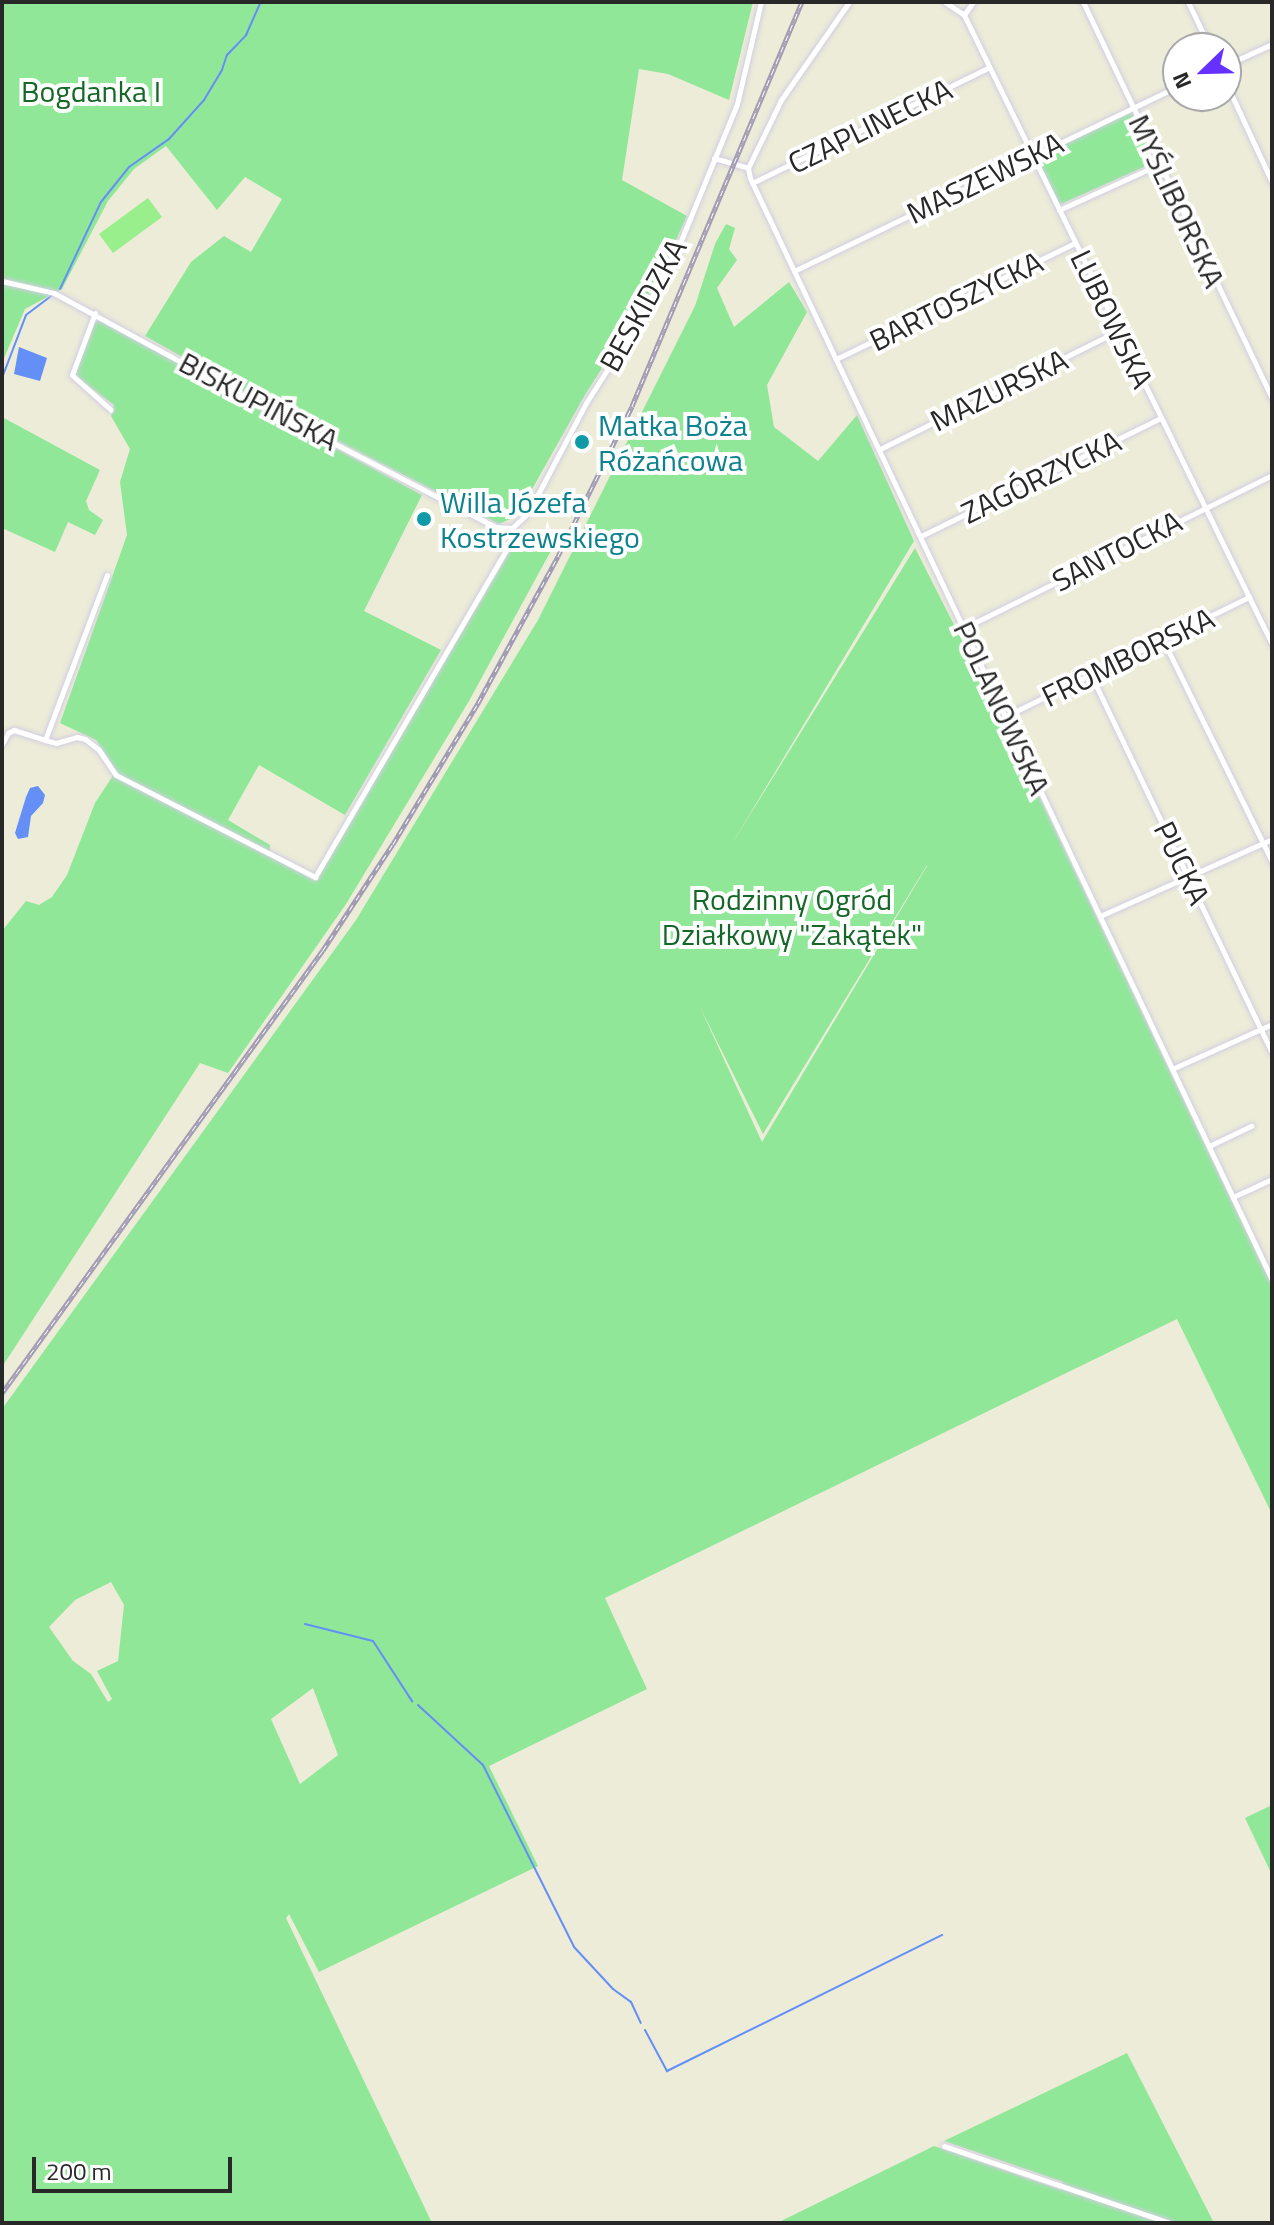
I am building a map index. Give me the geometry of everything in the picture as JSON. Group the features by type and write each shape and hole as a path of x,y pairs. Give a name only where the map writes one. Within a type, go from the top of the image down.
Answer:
{"street":[{"name":"BESKIDZKA","path":"45,740 56,743 77,737 85,739 99,750 116,775 315,877 512,540 512,528 528,513 586,403 650,301 680,243 737,104 761,2"},
{"path":"714,158 748,168 781,100 849,2"},
{"path":"945,2 964,15 973,2"},
{"name":"MYŚLIBORSKA","path":"1083,2 1272,399"},
{"path":"1188,2 1202,32"},
{"name":"LUBOWSKA","path":"964,15 1272,644"},
{"path":"1242,58 1272,44"},
{"name":"CZAPLINECKA","path":"752,183 988,68"},
{"name":"MASZEWSKA","path":"794,271 1162,93"},
{"path":"1239,112 1272,182"},
{"path":"1059,210 1160,164"},
{"name":"POLANOWSKA","path":"748,168 752,183 1272,1280"},
{"name":"BARTOSZYCKA","path":"836,359 1075,243"},
{"name":"BISKUPIŃSKA","path":"2,281 54,293 495,527 512,528"},
{"path":"95,313 72,375 111,410"},
{"name":"MAZURSKA","path":"880,449 1118,331"},
{"name":"ZAGÓRZYCKA","path":"921,536 1161,418"},
{"name":"SANTOCKA","path":"964,628 1272,475"},
{"path":"2,744 14,730 45,740 107,575"},
{"name":"FROMBORSKA","path":"1006,716 1249,597"},
{"path":"1163,640 1272,862"},
{"name":"PUCKA","path":"1091,675 1272,1052"},
{"path":"1100,916 1272,839"},
{"path":"1172,1069 1272,1024"},
{"path":"1209,1146 1251,1126"},
{"path":"1233,1197 1272,1179"},
{"path":"944,2146 1170,2223"}],"green space":[{"name":"Bogdanka I","path":"2,2 753,2 729,100 668,74 639,69 622,180 687,216 659,278 585,395 517,516 499,524 262,402 145,336 191,262 224,236 251,252 282,199 245,177 217,210 166,146 134,169 108,201 62,289 25,309 2,363"},
{"path":"1131,111 1153,163 1059,205 1036,155"},
{"path":"148,198 162,217 113,253 99,234"},
{"name":"Rodzinny Ogród Działkowy \"Zakątek\"","path":"726,224 735,228 729,249 737,260 717,288 734,327 789,282 807,312 767,385 774,427 818,461 857,415 914,541 730,847 915,548 1008,731 1272,1286 1272,1514 1177,1319 605,1598 647,1689 489,1766 538,1866 319,1972 289,1914 286,1918 432,2223 2,2223 2,1409 356,920 538,620 695,306 715,244","holes":["927,866 762,1142 699,1005 763,1134","111,1582 124,1605 118,1661 97,1671 112,1699 108,1702 91,1674 73,1661 49,1627 75,1600","313,1688 338,1755 300,1784 271,1719"]},
{"path":"99,320 422,495 364,611 441,650 345,815 259,765 228,820 270,845 269,856 315,881 519,536 553,547 469,701 346,904 228,1073 200,1063 2,1367 2,931 26,901 39,905 52,897 67,875 95,803 116,771 96,740 60,723 127,535 120,482 130,449 111,416 114,405 75,376 94,323"},
{"path":"2,417 100,470 86,501 89,510 103,520 95,535 68,522 55,552 2,528"},
{"path":"1272,1805 1272,1875 1245,1818"},
{"path":"1127,2053 1214,2223 777,2223 934,2146 1061,2190 1063,2182 944,2141"}],"water":[{"path":"19,347 47,358 40,381 14,374"},
{"path":"38,786 45,795 43,803 31,816 28,837 18,839 15,833 26,797 30,788"}],"waterway":[{"path":"60,289 101,202 129,167 169,139 204,100 227,55 246,35 261,2"},
{"path":"2,378 26,315 53,295"},
{"path":"305,1624 373,1641 412,1701"},
{"path":"418,1705 483,1765 574,1947 613,1989 631,2002 641,2023"},
{"path":"645,2030 667,2071 942,1935"}],"railway":[{"path":"2,1393 323,950 393,844 478,703 558,556 632,406 802,2"}],"place":[{"name":"Matka Boża Różańcowa","path":"582,442"},
{"name":"Willa Józefa Kostrzewskiego","path":"424,519"}]}
